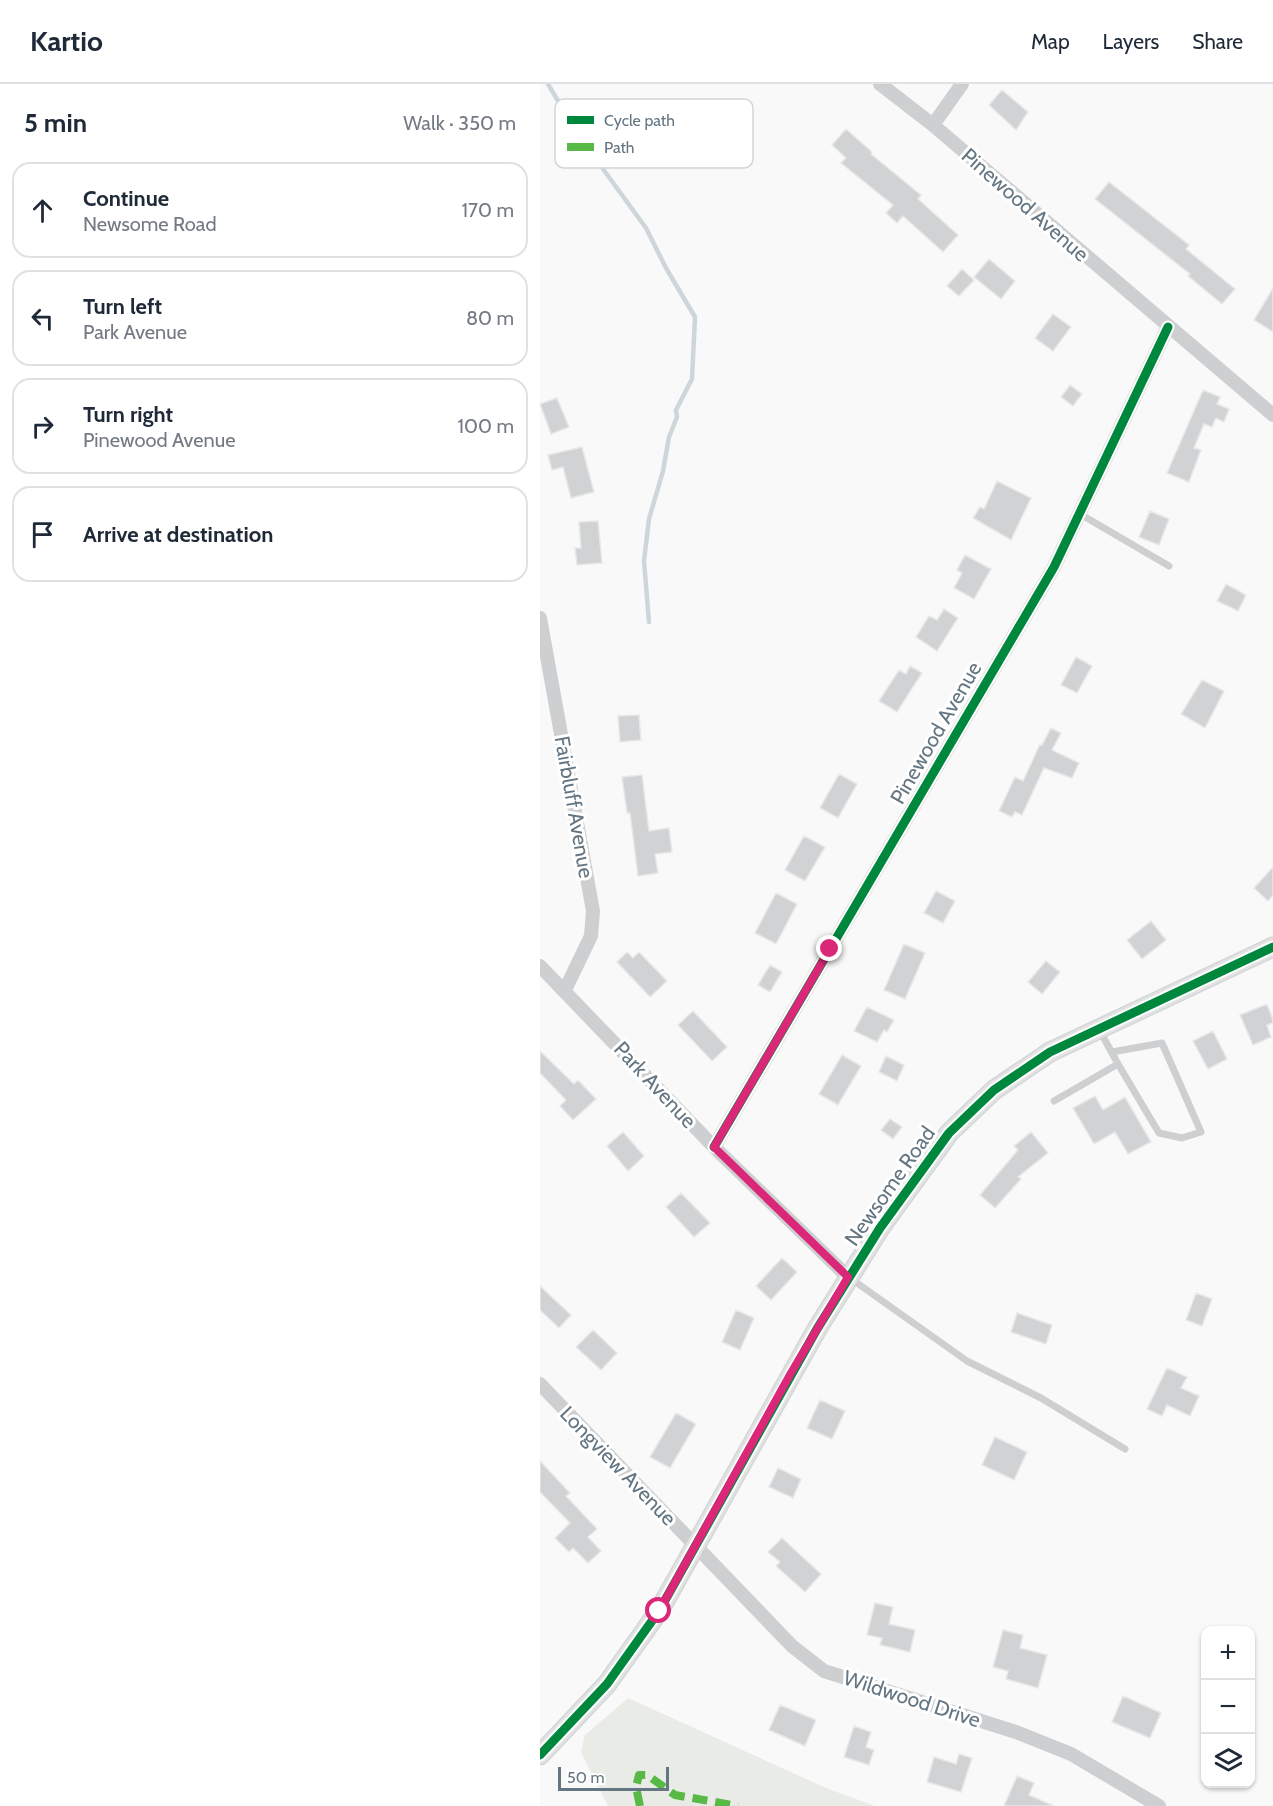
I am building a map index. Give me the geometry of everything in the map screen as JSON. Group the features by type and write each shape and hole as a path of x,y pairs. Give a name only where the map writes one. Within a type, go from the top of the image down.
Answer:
{"street":[{"name":"Pinewood Avenue","path":"880,84 933,125 1273,415"},
{"path":"933,125 962,84"},
{"name":"Pinewood Avenue","path":"714,1147 1054,567 1168,327"},
{"name":"Fairbluff Avenue","path":"540,618 593,911 591,936 565,990"},
{"name":"Newsome Road","path":"540,1755 607,1684 659,1611 791,1373 848,1277 916,1175 969,1112 1022,1070 1050,1052 1273,947"},
{"name":"Park Avenue","path":"540,966 714,1147 848,1277"},
{"name":"Longview Avenue","path":"540,1384 695,1547"},
{"name":"Wildwood Drive","path":"695,1547 792,1646 824,1671 1038,1741 1071,1754 1159,1806"}],"lane":[{"path":"1080,514 1169,566"},
{"path":"1099,1028 1118,1064 1159,1133 1182,1138 1201,1132 1162,1043 1112,1052"},
{"path":"1054,1101 1118,1064"},
{"path":"848,1277 967,1361 1041,1398 1125,1449"}],"shaded area":[{"path":"628,1698 826,1788 875,1806 608,1806 581,1752 585,1735"}],"building":[{"path":"1002,90 1028,112 1016,130 989,105"},
{"path":"846,129 872,152 871,154 921,195 918,199 958,235 943,252 903,216 897,223 886,213 893,205 841,163 846,158 832,145"},
{"path":"1109,182 1189,245 1186,249 1235,289 1222,304 1188,276 1190,274 1095,199"},
{"path":"989,259 1015,281 1001,299 974,277"},
{"path":"962,269 974,280 959,296 947,286"},
{"path":"1273,288 1273,332 1254,320"},
{"path":"1053,314 1071,327 1053,351 1035,338"},
{"path":"1070,385 1082,394 1073,406 1061,397"},
{"path":"1203,390 1220,397 1217,404 1229,409 1224,422 1216,418 1212,427 1204,424 1194,448 1201,450 1189,482 1167,473"},
{"path":"557,398 569,427 551,434 540,404"},
{"path":"582,447 594,492 571,498 563,467 552,470 548,455"},
{"path":"997,481 1031,498 1011,540 973,518 980,507 984,509"},
{"path":"1150,511 1169,519 1159,545 1139,537"},
{"path":"598,521 602,563 577,565 575,548 581,548 579,522"},
{"path":"965,555 991,569 974,599 954,588 962,573 957,570"},
{"path":"1226,584 1246,595 1238,611 1217,601"},
{"path":"944,609 958,618 937,651 916,637 929,616 937,620"},
{"path":"1076,657 1092,666 1077,693 1061,685"},
{"path":"910,666 922,673 897,712 879,701 899,670 906,674"},
{"path":"1202,680 1224,691 1205,728 1181,714"},
{"path":"639,715 641,740 620,742 618,716"},
{"path":"1051,728 1061,733 1052,750 1079,763 1072,778 1044,768 1022,815 1015,812 1012,817 999,811 1015,777 1023,781 1040,744 1042,745"},
{"path":"839,774 857,784 838,818 820,808"},
{"path":"642,775 649,831 669,828 672,852 655,854 658,873 638,876 630,813 627,813 622,777"},
{"path":"804,836 825,847 805,881 785,870"},
{"path":"1273,867 1273,895 1268,901 1254,888"},
{"path":"936,891 955,901 943,923 924,913"},
{"path":"776,893 797,904 776,944 755,933"},
{"path":"1151,921 1166,940 1142,959 1127,940"},
{"path":"904,944 925,953 905,999 884,990"},
{"path":"627,952 633,958 639,952 667,981 650,997 617,962"},
{"path":"1046,961 1060,972 1042,994 1028,982"},
{"path":"770,965 782,972 770,992 758,985"},
{"path":"1267,1004 1273,1020 1273,1023 1267,1025 1271,1037 1253,1045 1240,1015"},
{"path":"867,1007 894,1020 877,1042 854,1031"},
{"path":"693,1011 727,1047 712,1061 678,1025"},
{"path":"1213,1031 1227,1059 1208,1069 1193,1041"},
{"path":"540,1051 574,1084 578,1080 596,1099 573,1120 560,1106 566,1100 540,1073"},
{"path":"842,1055 861,1066 838,1105 819,1094"},
{"path":"886,1056 904,1065 897,1081 879,1072"},
{"path":"1095,1096 1103,1110 1125,1097 1151,1142 1128,1154 1115,1132 1094,1144 1073,1108"},
{"path":"890,1119 902,1127 893,1139 881,1130"},
{"path":"623,1132 644,1156 628,1171 607,1146"},
{"path":"1031,1132 1048,1153 1018,1177 1021,1179 995,1208 980,1195 1018,1150 1014,1146"},
{"path":"681,1193 710,1223 694,1237 666,1207"},
{"path":"782,1258 797,1272 771,1300 756,1286"},
{"path":"540,1286 571,1315 559,1328 540,1310"},
{"path":"1196,1293 1212,1299 1202,1326 1186,1320"},
{"path":"736,1310 754,1318 740,1350 722,1342"},
{"path":"1017,1313 1052,1325 1046,1344 1011,1332"},
{"path":"593,1330 617,1353 601,1370 576,1347"},
{"path":"1167,1368 1187,1377 1181,1388 1199,1396 1190,1416 1167,1405 1162,1416 1147,1409"},
{"path":"820,1400 845,1411 832,1439 807,1428"},
{"path":"676,1413 696,1424 670,1468 650,1457"},
{"path":"995,1437 1027,1452 1014,1480 982,1465"},
{"path":"540,1461 570,1493 566,1496 597,1529 588,1537 601,1551 588,1563 573,1548 569,1552 555,1538 570,1523 540,1492"},
{"path":"778,1468 801,1479 793,1498 769,1487"},
{"path":"782,1538 821,1574 805,1592 776,1566 780,1562 768,1552"},
{"path":"875,1603 893,1607 889,1624 915,1630 910,1652 880,1645 882,1638 867,1635"},
{"path":"1003,1630 1023,1635 1020,1648 1047,1655 1038,1688 1006,1679 1008,1671 993,1667"},
{"path":"1123,1696 1161,1713 1150,1738 1112,1722"},
{"path":"780,1705 816,1720 805,1746 769,1730"},
{"path":"854,1726 871,1732 866,1747 874,1750 869,1765 844,1757"},
{"path":"959,1754 972,1758 961,1792 927,1782 934,1757 956,1764"},
{"path":"1017,1776 1034,1783 1029,1795 1054,1806 1004,1806"}],"waterway":[{"path":"548,84 557,99"},
{"path":"602,168 646,228 695,317 692,379 676,410 677,417 669,437 663,471 649,519 644,561 649,622"}],"marked path":[{"path":"640,1806 636,1787 639,1775 647,1775 675,1795 738,1806"}],"cycle path":[{"path":"714,1147 1054,567 1168,327"},
{"path":"540,1755 607,1684 659,1611 817,1329 880,1228 949,1133 994,1090 1050,1052 1273,947"}],"route":[{"path":"659,1611 791,1373 848,1277 714,1147 830,949"}]}
